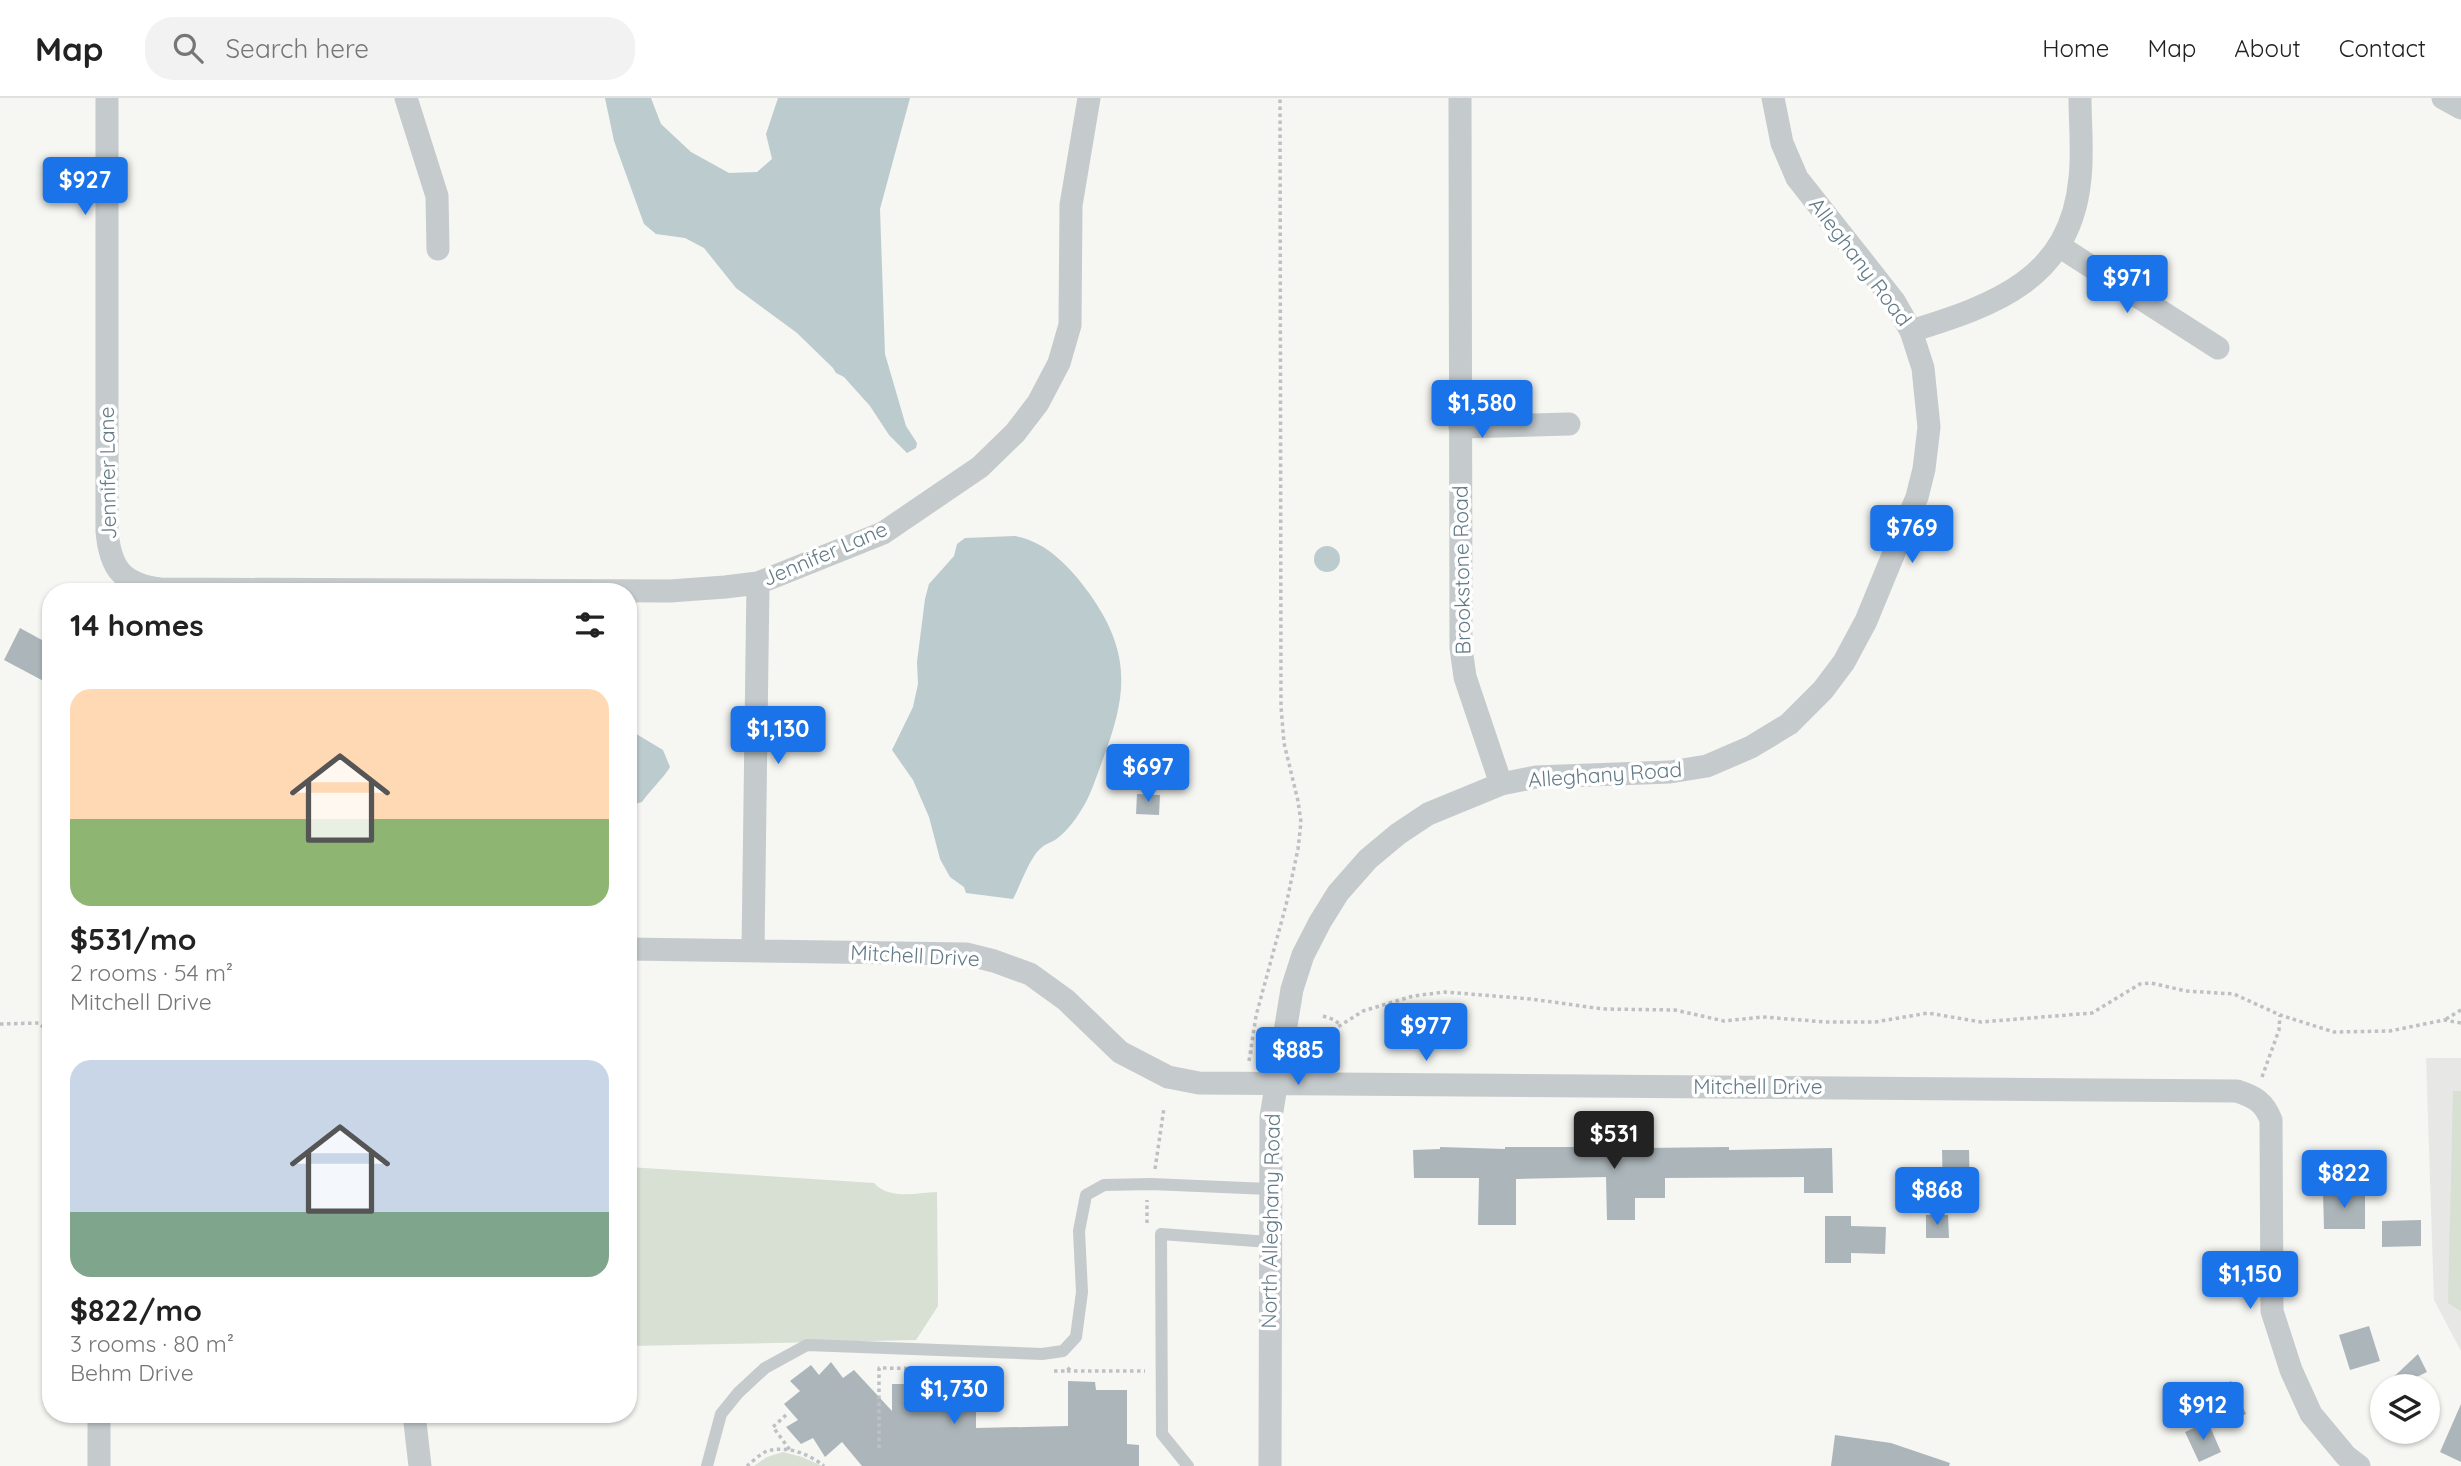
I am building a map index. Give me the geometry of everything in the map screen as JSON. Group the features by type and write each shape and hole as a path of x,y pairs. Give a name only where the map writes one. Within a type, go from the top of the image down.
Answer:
{"street":[{"name":"Jennifer Lane","path":"107,98 107,531 109,556 122,573 135,583"},
{"path":"406,98 437,196 438,249"},
{"name":"Jennifer Lane","path":"637,591 670,591 758,583 883,533 980,467 1015,433 1038,403 1059,363 1070,325 1071,205 1089,98"},
{"name":"Brookstone Road","path":"1460,98 1461,648 1465,677 1501,784"},
{"name":"Alleghany Road","path":"1501,784 1536,778 1670,772 1707,766 1751,747 1789,724 1823,690 1844,662 1866,621 1917,497 1924,469 1928,427 1923,368 1912,331 1894,301 1797,178 1782,143 1773,98"},
{"path":"1912,331 1958,317 2015,291 2040,270 2059,246 2071,219 2080,179 2080,98"},
{"path":"2443,98 2461,108"},
{"path":"2059,246 2218,348"},
{"path":"1460,427 1569,424"},
{"path":"753,949 758,583"},
{"name":"North Alleghany Road","path":"1270,1466 1271,1117 1292,989 1303,955 1338,893 1368,859 1428,814 1501,784"},
{"name":"Mitchell Drive","path":"637,949 966,954 1030,974 1066,1000 1120,1052 1168,1077 1199,1083 2237,1091 2260,1101"},
{"path":"2260,1101 2271,1120 2272,1311 2291,1370 2311,1414 2346,1456 2359,1466"},
{"path":"99,1423 99,1466"},
{"path":"415,1423 420,1466"}],"lane":[{"path":"707,1466 721,1414 765,1368 807,1345 1042,1354 1063,1351 1076,1337 1082,1293 1079,1231 1082,1209 1086,1195 1104,1185 1151,1184 1269,1189"},
{"path":"1188,1466 1162,1434 1161,1234 1269,1242"}],"path":[{"path":"1249,1084 1249,1052 1265,978 1286,905 1301,822 1284,743 1280,706 1280,98"},
{"path":"1249,1052 1294,1055 1363,1011 1413,996 1445,992 1531,999 1603,1009 1675,1010 1724,1021 1763,1017 1826,1022 1875,1022 1928,1013 1972,1021 1995,1021 2092,1013 2140,984 2151,983 2186,991 2234,994 2322,1030 2349,1034 2390,1031 2444,1020 2461,1010"},
{"path":"2260,1101 2260,1083 2278,1030 2280,1015"},
{"path":"1323,1016 1340,1025"},
{"path":"2444,1020 2461,1023"},
{"path":"0,1024 39,1023 42,1026"},
{"path":"1066,1371 1147,1371"},
{"path":"786,1415 773,1427 791,1450"},
{"path":"747,1466 765,1452 791,1450 814,1457 824,1466"}],"shaded area":[{"path":"605,98 651,98 661,124 691,152 729,173 757,172 772,159 766,134 778,98 910,98 880,209 885,354 906,426 917,443 916,448 907,453 889,435 870,406 844,377 836,373 797,333 736,288 704,248 685,238 656,234 644,224 614,141"},
{"path":"1015,536 1037,544 1057,557 1089,593 1103,614 1112,635 1121,673 1121,693 1111,735 1087,800 1065,831 1037,852 1013,899 966,893 964,887 950,877 940,859 929,817 913,780 892,750 913,707 929,584 954,556 957,544 965,538"},
{"path":"1327,546 1336,550 1340,559 1336,568 1327,572 1318,568 1314,559 1318,550"},
{"path":"637,734 663,750 670,767 642,802 637,803"},
{"path":"2426,1058 2461,1058 2461,1351 2434,1300"},
{"path":"2453,1091 2461,1091 2461,1311 2448,1303"},
{"path":"637,1168 874,1183 895,1194 937,1192 938,1306 916,1340 637,1346"},
{"path":"783,1452 822,1466 754,1466 767,1457"}],"building":[{"path":"20,628 42,640 42,680 4,660"},
{"path":"1137,794 1160,795 1159,815 1136,814"},
{"path":"1606,1143 1641,1148 1729,1147 1729,1150 1832,1148 1833,1193 1804,1193 1804,1177 1665,1178 1665,1198 1635,1198 1635,1220 1607,1220 1606,1177 1516,1179 1516,1225 1478,1225 1479,1178 1414,1178 1413,1150 1440,1147 1606,1147"},
{"path":"1942,1150 1969,1150 1970,1193 1943,1193"},
{"path":"2365,1190 2365,1229 2324,1229 2323,1191"},
{"path":"1926,1215 1948,1215 1949,1238 1926,1238"},
{"path":"1825,1216 1851,1216 1851,1226 1886,1227 1885,1254 1851,1253 1851,1263 1825,1263"},
{"path":"2421,1220 2421,1246 2382,1247 2382,1221"},
{"path":"2369,1326 2380,1361 2350,1370 2339,1335"},
{"path":"2418,1354 2427,1372 2423,1374 2397,1374"},
{"path":"831,1362 843,1378 854,1370 892,1411 892,1384 976,1384 976,1428 1068,1426 1068,1381 1095,1382 1096,1390 1127,1390 1127,1444 1139,1445 1139,1466 862,1466 842,1442 825,1457 813,1438 801,1444 786,1427 798,1420 784,1404 800,1391 790,1381 811,1365 819,1375"},
{"path":"2231,1381 2246,1414 2217,1427 2202,1394"},
{"path":"2461,1404 2461,1462 2440,1452"},
{"path":"2208,1422 2221,1452 2199,1462 2185,1432"},
{"path":"1835,1435 1891,1443 1950,1463 1949,1466 1831,1466"}]}
